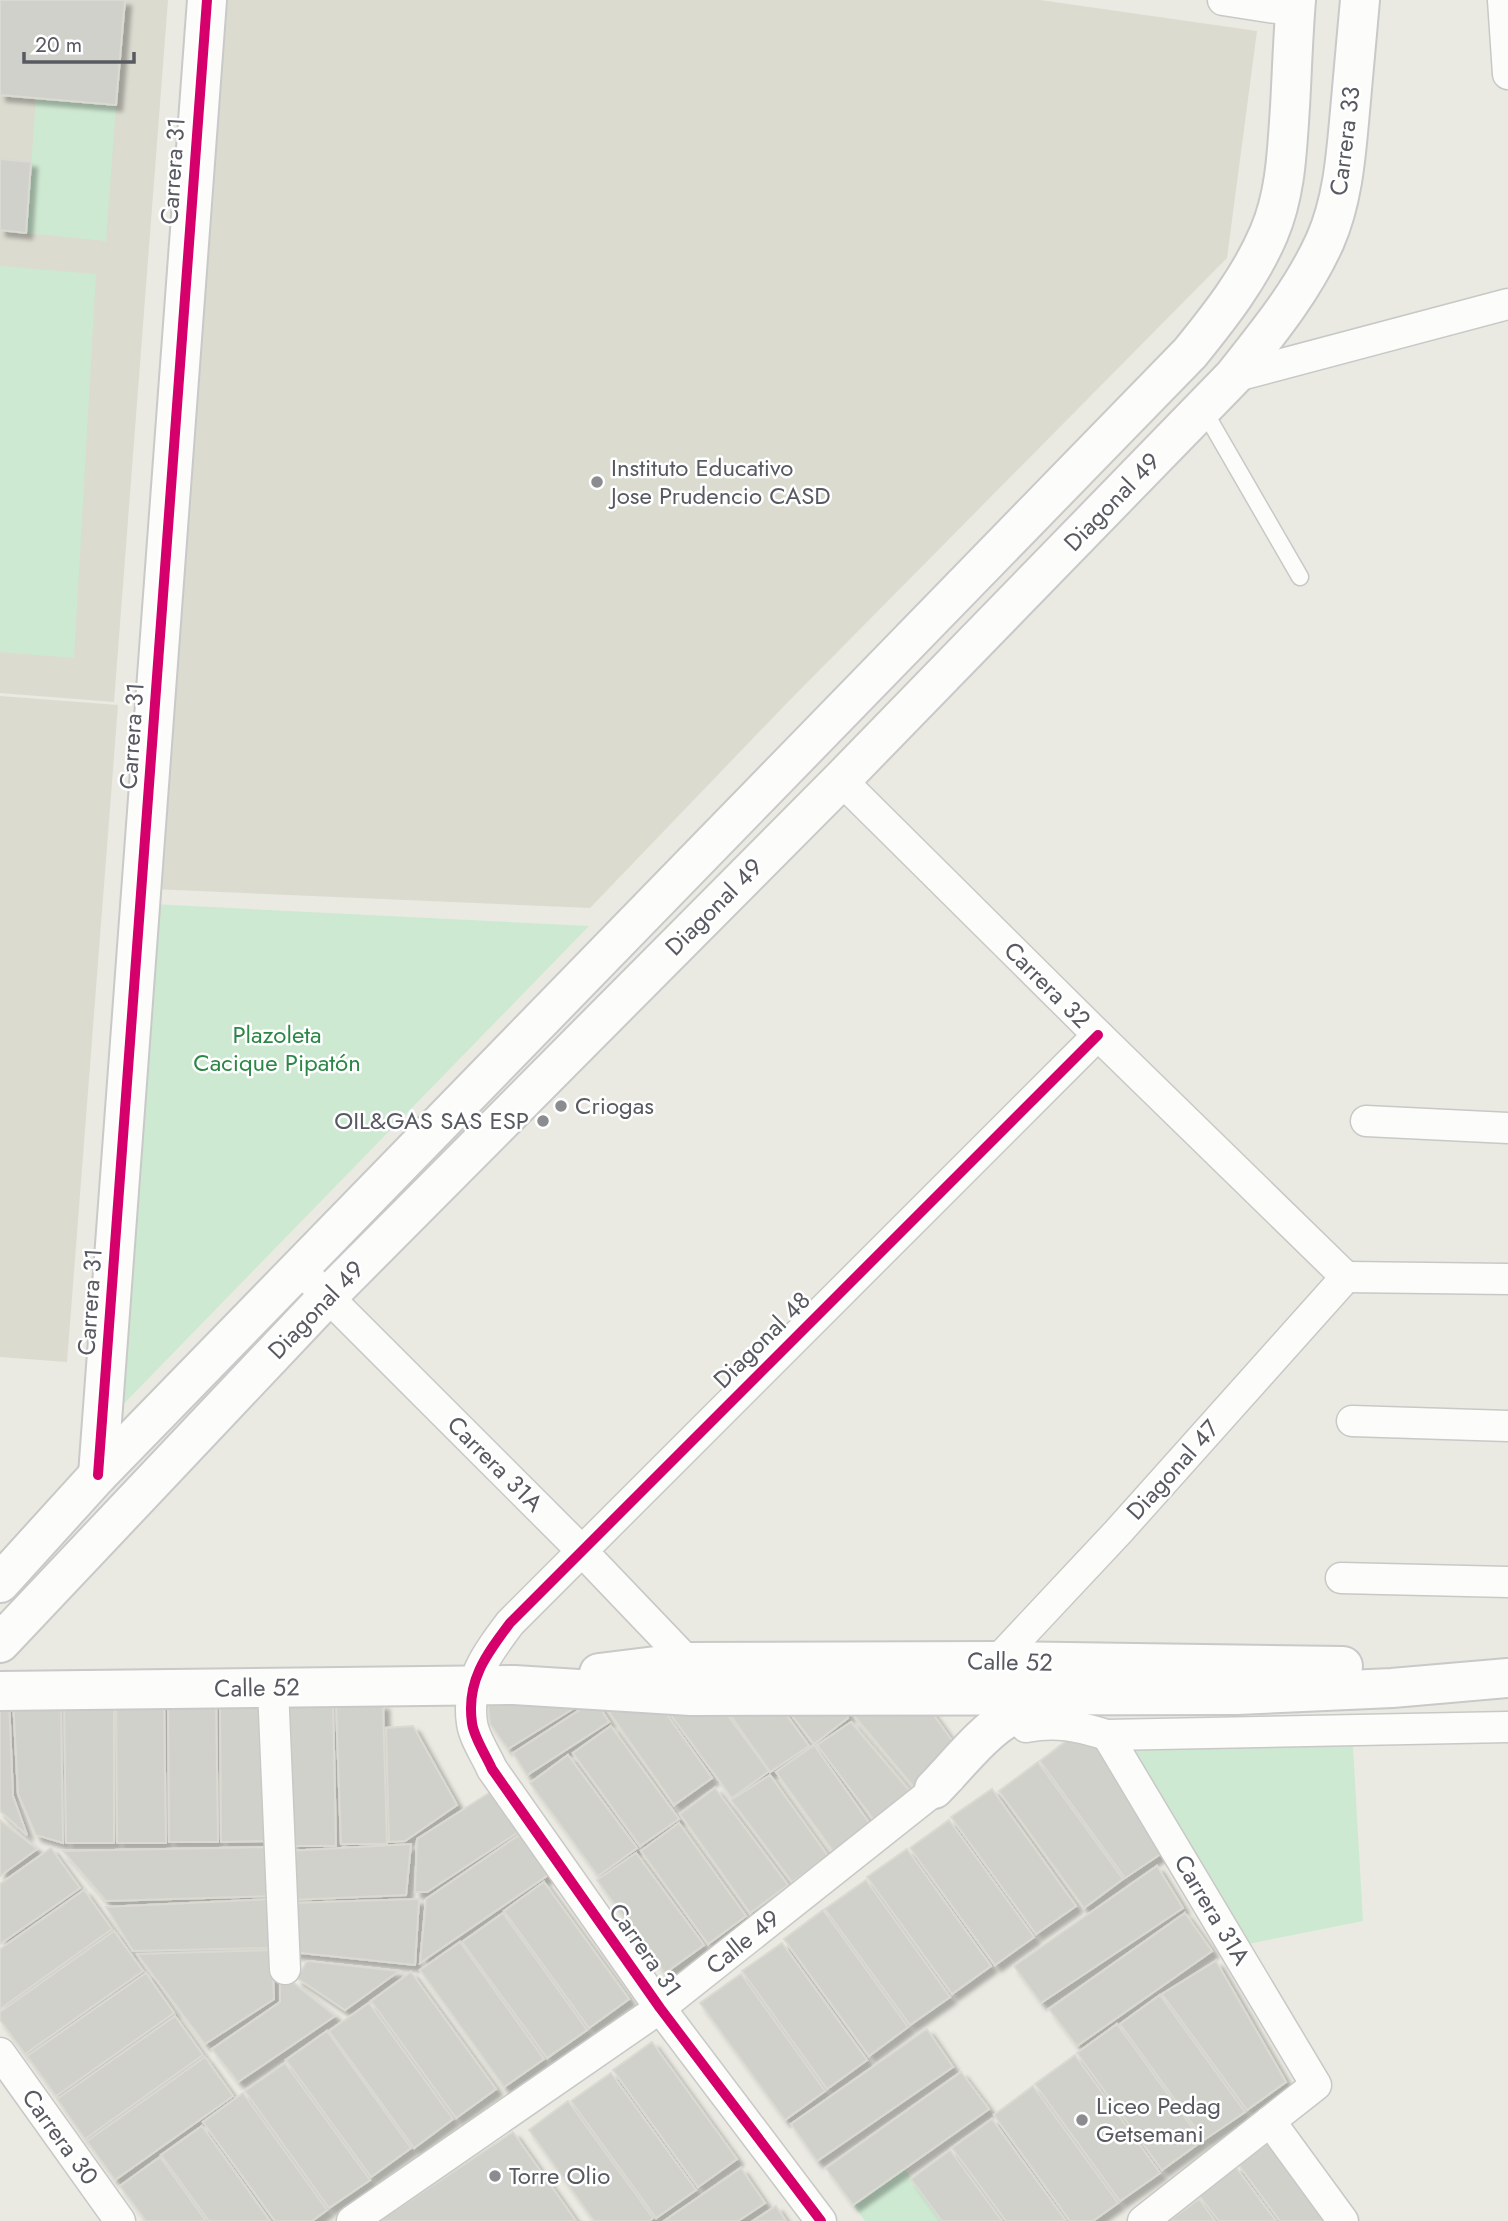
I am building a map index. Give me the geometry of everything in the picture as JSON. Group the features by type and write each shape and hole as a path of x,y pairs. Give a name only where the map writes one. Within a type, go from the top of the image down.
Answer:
{"main road":[{"name":"Carrera 31","path":"98,1475 207,0"},
{"name":"Carrera 33","path":"1233,377 1287,307 1326,240 1345,169 1360,0"},
{"name":"Diagonal 49","path":"0,1583 98,1475 1190,353 1228,305 1250,270 1269,232 1281,194 1287,162 1295,5"},
{"name":"Diagonal 49","path":"0,1643 328,1296 841,779 1233,377"},
{"name":"Calle 52","path":"514,1685 688,1661 997,1661 1392,1678 1508,1678"},
{"name":"Calle 52","path":"0,1691 514,1685 691,1696 1237,1695 1508,1666"},
{"path":"934,1789 999,1724 1012,1716 1030,1712 1163,1707 1237,1695"}],"street":[{"path":"1223,0 1295,5"},
{"path":"1503,0 1508,74"},
{"path":"1233,377 1508,303"},
{"name":"Carrera 32","path":"841,779 1346,1277"},
{"name":"Diagonal 48","path":"472,1686 487,1653 510,1623 1098,1035"},
{"path":"1366,1121 1508,1128"},
{"name":"Carrera 31A","path":"300,1268 688,1661"},
{"path":"1346,1277 1508,1279"},
{"name":"Diagonal 47","path":"997,1661 1118,1532 1346,1277"},
{"path":"1352,1421 1508,1426"},
{"path":"1340,1578 1508,1582"},
{"name":"Carrera 31","path":"472,1686 472,1725 492,1769 660,2008 821,2221"},
{"path":"273,1688 285,1969"},
{"name":"Calle 49","path":"352,2221 660,2008 934,1789 1007,1736 1024,1727 1045,1723 1063,1724 1107,1735 1508,1727"},
{"name":"Carrera 31A","path":"1107,1735 1316,2085 1270,2121"},
{"name":"Carrera 30","path":"0,2053 120,2221"},
{"path":"1143,2221 1270,2121 1343,2221"}],"lane":[{"path":"1203,409 1300,577"}],"shaded area":[{"path":"0,0 168,0 114,702 0,693"},
{"name":"Instituto Educativo Jose Prudencio CASD","path":"228,0 1040,0 1257,31 1227,258 785,705 590,908 153,889"},
{"path":"0,696 118,705 67,1362 0,1357"}],"green space":[{"path":"36,98 116,105 106,241 26,233"},
{"path":"0,266 96,274 74,658 0,652"},
{"name":"Plazoleta Cacique Pipatón","path":"152,904 589,926 108,1420"},
{"path":"1352,1730 1363,1921 1233,1947 1107,1735"},
{"path":"904,2168 943,2221 865,2221 853,2205"}],"building":[{"path":"0,0 125,0 116,105 0,95"},
{"path":"0,159 31,162 26,233 0,230"},
{"path":"220,1697 267,1697 270,1841 221,1842"},
{"path":"61,1698 63,1843 36,1835 18,1794 13,1699"},
{"path":"164,1698 166,1843 117,1843 116,1699"},
{"path":"168,1698 216,1698 218,1842 169,1842"},
{"path":"114,1699 114,1843 66,1843 64,1700"},
{"path":"600,1699 658,1702 712,1778 674,1805"},
{"path":"0,1700 9,1700 13,1796 27,1835 0,1811"},
{"path":"500,1700 587,1700 508,1749 490,1724 488,1707"},
{"path":"595,1700 609,1722 527,1775 513,1753"},
{"path":"333,1701 336,1846 292,1846 285,1702"},
{"path":"662,1703 720,1705 769,1771 732,1798"},
{"path":"336,1704 383,1704 387,1844 341,1844"},
{"path":"843,1704 848,1718 814,1744 784,1705"},
{"path":"724,1706 780,1706 809,1746 770,1772"},
{"path":"846,1706 930,1710 958,1749 917,1791"},
{"path":"851,1722 914,1796 877,1824 817,1745"},
{"path":"413,1726 457,1805 405,1841 389,1842 386,1728"},
{"path":"611,1726 679,1819 640,1846 573,1753"},
{"path":"1084,1739 1098,1749 1165,1851 1125,1878 1040,1761 1066,1741"},
{"path":"814,1745 872,1827 835,1854 776,1772"},
{"path":"568,1755 637,1848 598,1876 530,1783"},
{"path":"1038,1762 1123,1879 1084,1908 999,1791"},
{"path":"770,1775 828,1856 792,1882 731,1800"},
{"path":"715,1788 788,1885 750,1913 680,1814"},
{"path":"992,1789 1076,1906 1036,1934 951,1817"},
{"path":"492,1791 520,1831 427,1892 415,1892 417,1839"},
{"path":"0,1820 37,1849 0,1876"},
{"path":"949,1820 1034,1937 995,1965 910,1848"},
{"path":"679,1823 746,1916 708,1944 641,1851"},
{"path":"522,1833 551,1873 420,1963 426,1899"},
{"path":"411,1844 406,1895 290,1900 288,1851"},
{"path":"270,1847 271,1896 106,1901 63,1851"},
{"path":"51,1848 80,1888 0,1944 0,1884"},
{"path":"907,1849 991,1966 952,1994 867,1877"},
{"path":"636,1853 704,1945 665,1973 597,1880"},
{"path":"1157,1866 1183,1908 1041,2003 1014,1966"},
{"path":"866,1880 950,1997 910,2025 825,1909"},
{"path":"544,1882 629,1999 589,2028 504,1911"},
{"path":"84,1890 112,1929 0,2009 0,1949"},
{"path":"273,1899 274,1948 133,1951 106,1907"},
{"path":"419,1899 415,1965 292,1952 290,1903"},
{"path":"823,1910 908,2027 869,2056 784,1939"},
{"path":"503,1913 587,2030 547,2058 462,1942"},
{"path":"1185,1913 1212,1951 1077,2046 1049,2009"},
{"path":"114,1931 143,1971 25,2054 0,2020 0,2012"},
{"path":"460,1942 544,2059 504,2087 420,1970"},
{"path":"782,1943 867,2060 827,2089 742,1971"},
{"path":"272,1950 274,1999 205,2044 137,1954"},
{"path":"307,1961 399,1971 345,2010 297,1978"},
{"path":"1216,1961 1286,2082 1247,2110 1162,1994"},
{"path":"411,1972 496,2089 456,2118 371,2001"},
{"path":"146,1973 174,2013 56,2096 27,2056"},
{"path":"741,1974 825,2091 785,2120 700,2003"},
{"path":"294,1983 335,2016 238,2082 212,2049 280,2002 280,1984"},
{"path":"1160,1995 1245,2112 1204,2140 1120,2024"},
{"path":"369,2003 453,2119 414,2148 329,2031"},
{"path":"175,2016 203,2055 85,2139 57,2099"},
{"path":"1117,2024 1202,2141 1162,2170 1077,2053"},
{"path":"927,2029 953,2067 817,2161 791,2124"},
{"path":"327,2031 411,2148 371,2177 286,2060"},
{"path":"652,2042 737,2159 698,2187 613,2070"},
{"path":"1075,2055 1160,2173 1120,2201 1035,2084"},
{"path":"205,2057 233,2096 115,2180 87,2141"},
{"path":"285,2063 370,2180 329,2208 245,2091"},
{"path":"961,2072 989,2109 853,2205 826,2168"},
{"path":"611,2073 696,2190 656,2218 571,2101"},
{"path":"1033,2086 1118,2203 1093,2221 1070,2221 994,2115"},
{"path":"243,2093 327,2210 312,2221 275,2221 203,2122"},
{"path":"568,2101 653,2218 649,2221 594,2221 529,2130"},
{"path":"992,2119 1066,2221 1006,2221 952,2148"},
{"path":"202,2126 270,2221 209,2221 161,2155"},
{"name":"Torre Olio","path":"513,2132 576,2221 379,2221"},
{"path":"1275,2137 1336,2221 1280,2221 1238,2164"},
{"path":"950,2150 1002,2221 942,2221 911,2179"},
{"path":"160,2157 206,2221 146,2221 120,2186"},
{"path":"1235,2166 1276,2221 1219,2221 1197,2193"},
{"path":"741,2168 765,2203 738,2221 664,2221"},
{"path":"1199,2199 1215,2221 1169,2221"},
{"path":"776,2206 786,2221 753,2221"}],"cycle path":[{"path":"98,1475 207,0"},
{"path":"821,2221 660,2008 492,1769 473,1729 471,1708 475,1681 493,1646 510,1623 1098,1035"}],"place":[{"name":"Instituto Educativo Jose Prudencio CASD","path":"597,482"},
{"name":"Criogas","path":"561,1106"},
{"name":"OIL&GAS SAS ESP","path":"543,1121"},
{"name":"Liceo Pedag Getsemani","path":"1082,2120"},
{"name":"Torre Olio","path":"495,2176"}]}
